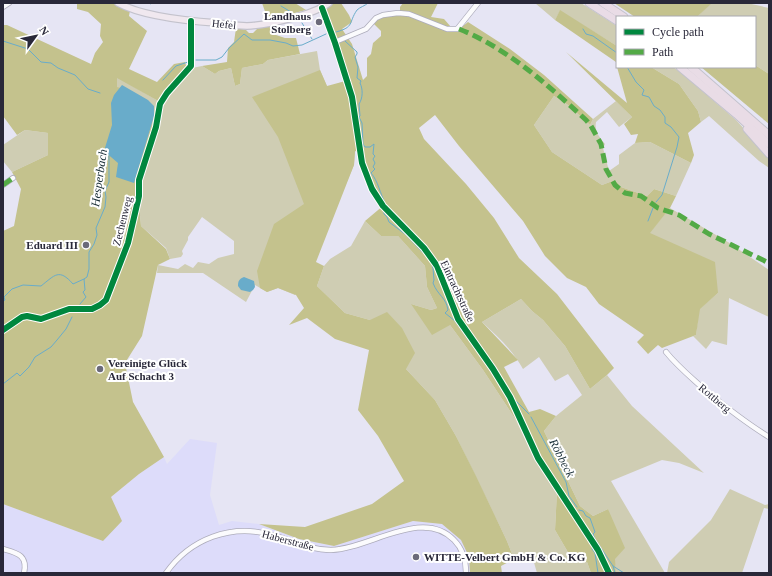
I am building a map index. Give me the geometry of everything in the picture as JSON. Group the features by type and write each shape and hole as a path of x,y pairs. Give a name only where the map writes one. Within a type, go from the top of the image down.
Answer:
{"highway":[{"path":"589,3 616,20"},
{"path":"603,3 622,16"},
{"path":"681,68 769,135"},
{"path":"692,68 738,111 769,144"},
{"path":"738,111 756,119 769,130"},
{"path":"738,111 748,130 769,154"}],"main road":[{"name":"Hefel","path":"118,3 127,8 191,21 237,26 254,26 309,14 329,3"}],"street":[{"path":"3,7 9,3"},
{"path":"335,42 366,29 376,18 383,15 398,13 409,14 447,30 452,30 458,28 478,3"},
{"name":"Eintrachtstraße","path":"322,8 331,30 352,97 362,163 372,189 383,206 424,248 437,266 451,305 458,319 496,375 518,415 538,458 598,550 609,573"},
{"name":"Zechenweg","path":"3,330 22,317 27,316 41,319 69,309 92,309 106,300 128,243 139,196 140,180 156,128 160,104 167,93 191,66 191,21"},
{"path":"3,184 14,178"},
{"name":"Rottberg","path":"666,352 684,373 726,408 744,422 769,437"},
{"name":"Haberstraße","path":"166,573 175,561 188,549 208,538 223,533 243,530 258,532 270,534 313,548 330,550 350,547 413,527 425,526 440,530 458,544 465,560 466,573"},
{"path":"3,549 15,552 22,557 25,564 24,573"}],"shaded area":[{"path":"77,3 126,3 131,5 129,16 147,31 129,69 157,82 174,64 185,62 187,69 160,102 117,78 117,87 124,89 150,118 154,131 137,182 141,226 166,249 170,259 158,265 142,336 125,363 133,402 164,457 139,474 111,497 122,521 103,541 3,504 3,231 14,226 21,189 12,172 48,155 48,133 25,130 17,135 3,116 3,25 7,25 91,64 95,53 103,42 100,36 101,24 88,12 77,9"},
{"path":"262,3 295,3 306,10 268,20"},
{"path":"319,3 341,3 349,15 352,22 342,29 352,44 363,80 367,76 367,58 371,54 373,43 381,36 381,31 373,23 381,17 400,14 400,7 403,3 438,3 431,17 444,19 457,31 468,22 510,49 544,75 593,119 590,125 568,105 554,96 534,125 552,152 602,185 615,180 621,187 647,196 654,189 676,196 670,208 650,233 715,262 718,293 700,309 696,335 662,348 658,345 648,354 637,342 644,335 599,304 586,287 567,278 545,256 523,221 459,146 435,115 419,128 424,139 466,184 494,218 519,258 557,294 614,368 590,389 565,346 543,320 521,299 482,322 518,360 504,367 529,412 540,409 556,416 544,431 580,506 593,516 608,509 625,548 615,559 616,573 591,573 587,562 578,563 569,554 555,530 557,491 527,437 483,370 450,325 432,335 411,304 431,310 437,308 427,287 425,266 398,236 381,236 365,221 384,205 379,199 362,154 355,151 354,165 316,262 324,266 317,286 345,313 370,320 387,312 402,328 415,353 406,369 435,400 456,436 507,541 514,559 501,566 502,573 470,573 469,557 461,540 442,524 413,521 334,546 299,539 259,524 305,527 372,504 404,481 378,436 358,410 369,350 335,339 307,318 289,325 304,308 296,295 278,288 267,292 260,288 257,271 274,224 304,204 278,137 252,97 320,70 327,86 349,80 331,30"},
{"path":"535,3 581,3 616,25 616,45 560,11 555,20"},
{"path":"614,3 712,3 698,16 634,16"},
{"path":"711,3 747,3 769,8 769,74 756,66 756,16 698,16"},
{"path":"560,10 616,45 616,62 555,20"},
{"path":"269,25 273,34 285,38 296,38 300,54 268,60 263,64 242,68 240,84 235,86 231,68 219,71 215,74 202,66 227,62 228,48 234,42 236,28 253,33 257,29"},
{"path":"317,51 320,70 355,151 354,165 324,235 295,295 278,288 267,292 255,285 246,302 203,273 157,273 158,265 178,269 185,264 193,268 198,262 209,264 218,258 234,254 234,241 202,217 188,237 181,257 170,259 166,248 141,226 137,182 117,87 117,77 160,102 187,69 202,66 215,74 219,71 231,68 235,86 240,84 242,68 263,64 268,60"},
{"path":"566,52 627,103 617,68 653,68 679,84 698,111 701,122 688,133 694,155 691,163 650,142 635,143 638,134 631,135 624,124 632,117"},
{"path":"756,66 769,74 769,124 702,68 756,68"},
{"path":"653,68 674,68 679,71 736,120 769,156 769,168 759,161 709,116 701,122 698,111 679,84"},
{"path":"122,85 148,100 154,106 154,116 134,183 116,177 118,163 104,151 112,125 111,103 114,95"},
{"path":"554,96 568,105 590,125 593,119 616,101 632,117 619,127 607,112 596,122 598,134 605,144 603,148 609,171 619,164 619,155 635,143 650,142 691,163 676,196 654,189 647,196 621,187 615,180 602,185 552,152 534,125"},
{"path":"25,130 48,133 48,155 12,172 3,161 3,145"},
{"path":"670,208 728,242 769,270 769,317 729,298 727,345 712,341 706,349 693,336 696,335 699,309 718,293 649,233"},
{"path":"365,221 381,236 398,236 425,266 427,287 437,308 431,310 411,304 450,325 483,370 527,437 557,491 555,530 569,554 587,562 591,573 537,573 533,559 514,559 507,541 456,436 435,400 406,369 370,320 345,313 317,286 324,266 330,259 351,246"},
{"path":"244,277 254,281 255,287 250,292 241,290 238,286 239,280"},
{"path":"521,299 543,320 565,346 590,389 607,375 632,406 704,473 679,463 662,460 611,481 665,573 614,573 616,572 608,509 593,516 580,506 544,431 556,416 582,395 568,374 555,381 539,357 523,369 510,349 482,322"},
{"path":"190,439 217,443 210,495 219,525 232,521 259,524 299,539 334,546 413,521 443,524 461,539 469,557 470,573 3,573 3,504 103,541 110,498 139,474 164,457 167,464"},
{"path":"730,489 765,505 769,504 769,509 764,508 742,573 667,573 669,562 711,520"}],"waterway":[{"name":"Hesperbach","path":"336,32 349,26 357,10 368,3"},
{"path":"281,6 291,12"},
{"path":"302,23 312,39"},
{"path":"583,29 586,34 593,36 616,52"},
{"name":"Hesperbach","path":"196,60 216,60 222,57 244,34 252,40 270,40 293,46 302,45 326,34"},
{"path":"3,41 28,49 41,62 51,63 58,68 75,75 88,89 100,93"},
{"name":"Röbbeck","path":"345,41 357,52 355,57 358,67 357,78 361,81 362,91 359,104 359,117 362,123 363,144 365,147 370,147 374,144 373,154 375,156 373,159 375,163 373,167 375,169 371,173 377,183 385,206"},
{"name":"Hesperbach","path":"163,80 176,66 188,62"},
{"path":"628,68 636,82 644,90 642,95 649,97 654,106 660,110 665,117 665,123 671,127 679,137 662,195 656,202"},
{"name":"Hesperbach","path":"80,304 86,297 83,292 85,290 84,279 87,277 89,269 89,252 94,244 97,235 96,228 105,207 105,191 109,182 109,155"},
{"path":"648,221 653,208"},
{"name":"Röbbeck","path":"384,209 384,214 389,222 405,234 431,261 433,268 433,283 447,306 448,310 445,313 455,321 488,366 507,397"},
{"path":"3,301 5,300 4,297 12,289 23,285 41,286 57,275 64,276 73,284 84,279"},
{"name":"Hesperbach","path":"3,384 17,373 20,376 29,367 35,357 51,347 66,329 72,317"},
{"name":"Röbbeck","path":"512,397 529,414"},
{"name":"Röbbeck","path":"531,417 566,482 569,496 577,507"},
{"name":"Röbbeck","path":"579,510 583,511 586,516 590,518 595,532 593,534 595,539 613,566 624,573"},
{"path":"593,545 592,549 595,553 598,573"},
{"name":"Röbbeck","path":"613,566 615,573"}],"marked path":[{"path":"459,29 494,46 526,68 586,120 601,144 606,169 615,185 621,190 625,193 641,196 658,208 679,215 709,234 769,263"},
{"path":"3,185 13,178"}],"cycle path":[{"path":"322,8 352,97 362,163 372,189 383,206 424,248 437,266 458,319 493,369 510,397 538,458 598,550 609,573"},
{"path":"3,330 22,317 27,316 41,319 69,309 92,309 106,300 128,243 139,196 139,180 156,127 160,104 167,93 191,66 191,21"}],"place":[{"name":"Landhaus Stolberg","path":"319,22"},
{"name":"Eduard III","path":"86,245"},
{"name":"Vereinigte Glück Auf Schacht 3","path":"100,369"},
{"name":"WITTE-Velbert GmbH & Co. KG","path":"416,557"}]}
